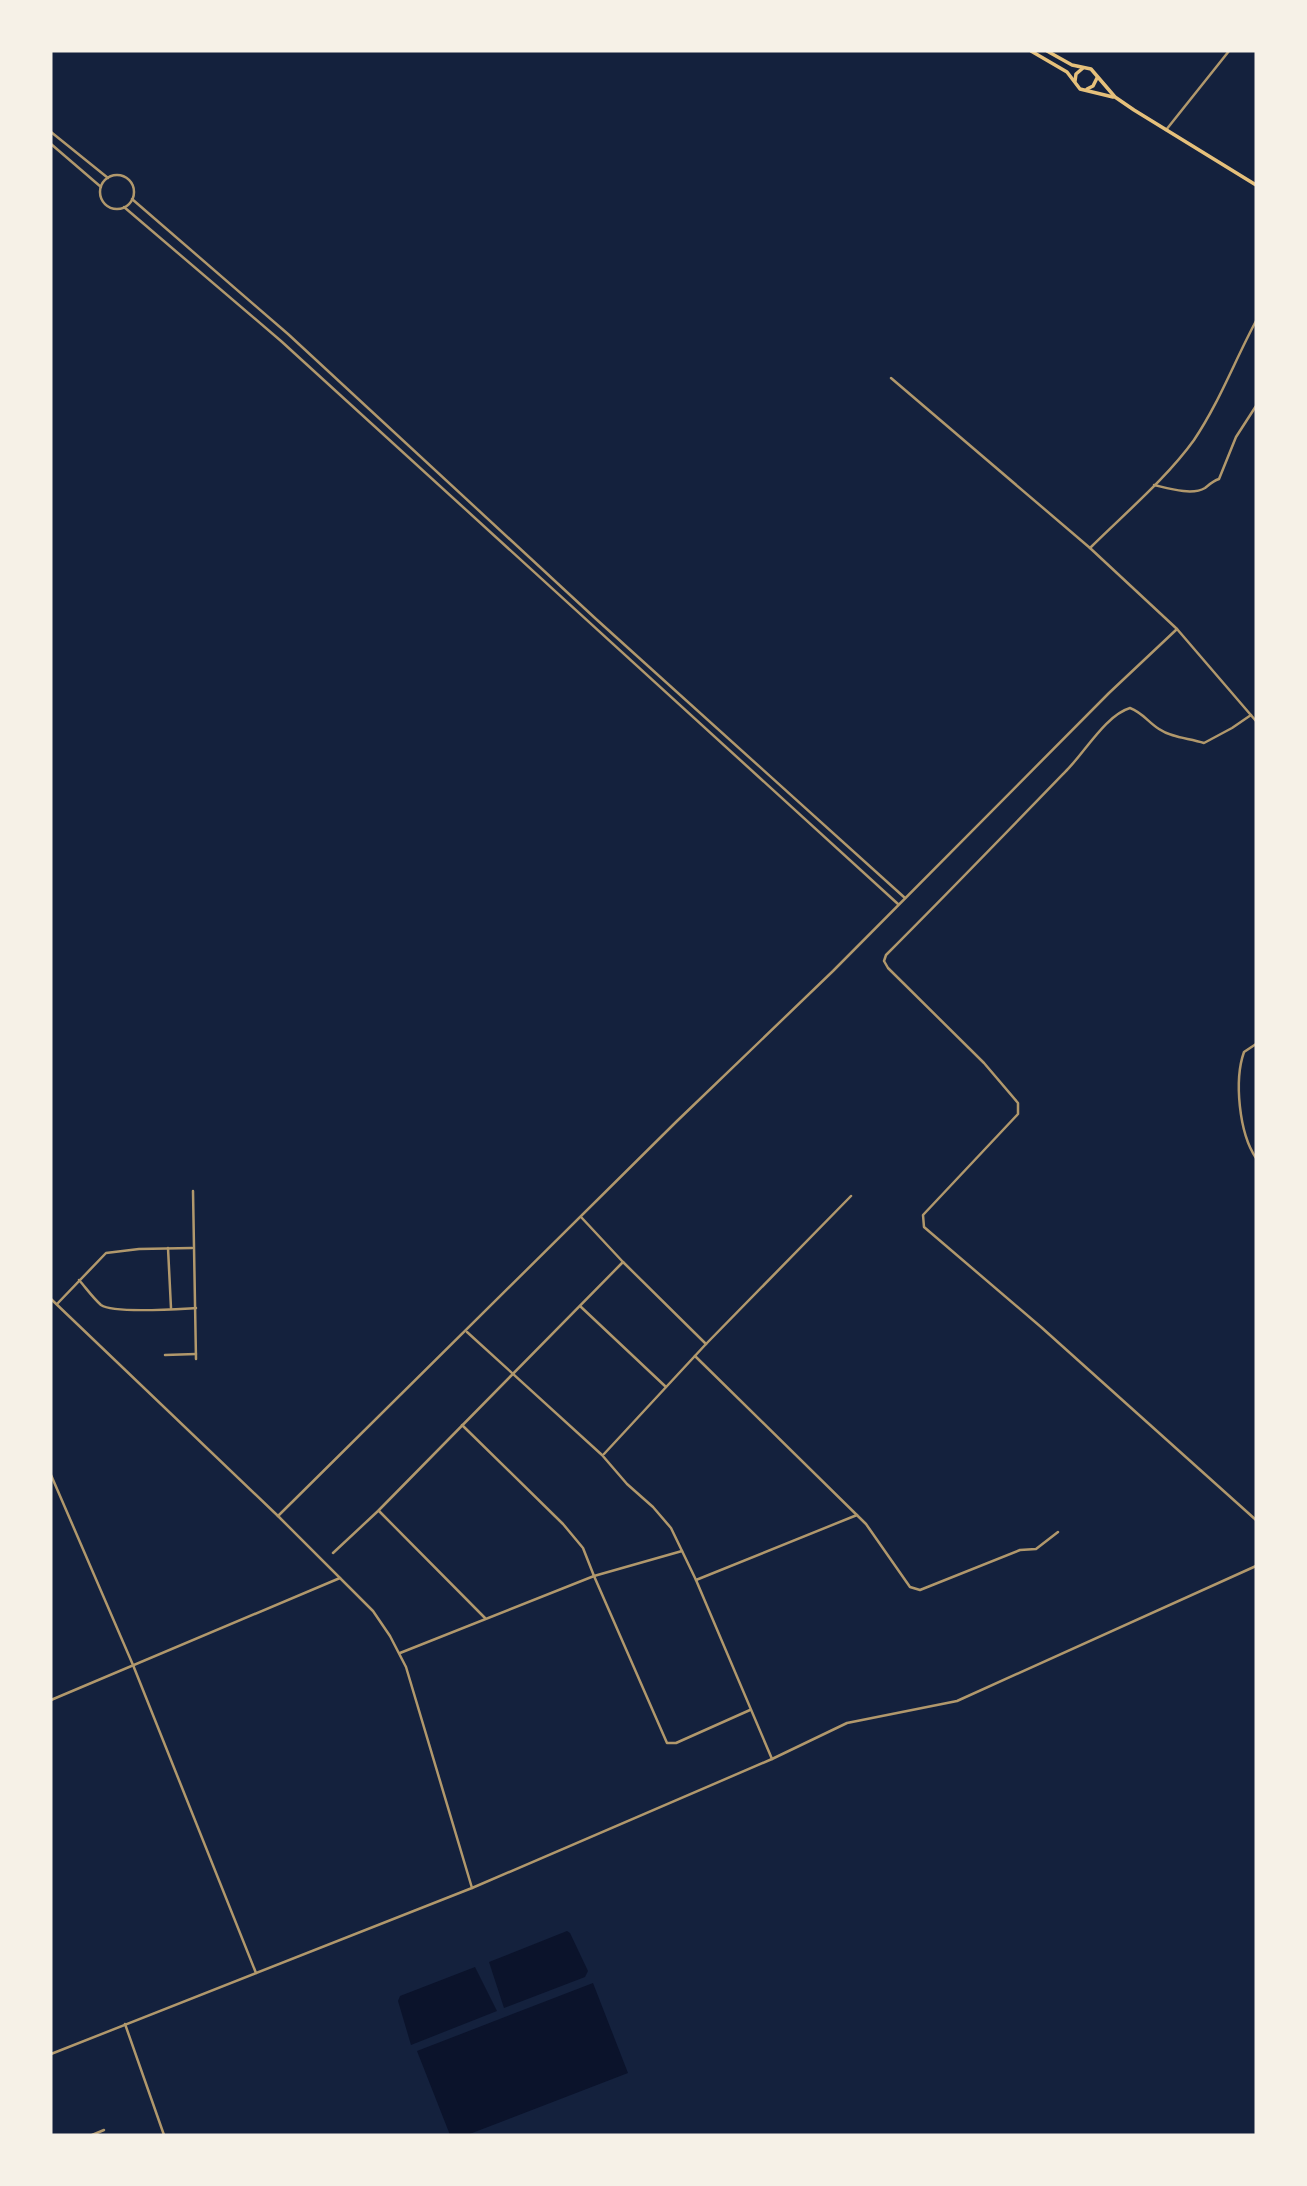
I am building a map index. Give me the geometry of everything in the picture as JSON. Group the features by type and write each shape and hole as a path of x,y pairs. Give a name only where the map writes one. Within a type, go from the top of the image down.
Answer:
{"main road":[{"path":"1031,51 1067,72 1074,83 1085,90 1115,97"},
{"path":"1047,51 1072,65 1091,69 1115,97 1256,185"},
{"path":"1074,83 1075,76 1084,67"},
{"path":"1085,90 1093,86 1097,76"}],"street":[{"path":"1166,130 1229,51"},
{"path":"51,132 108,178"},
{"path":"51,144 101,187"},
{"path":"120,176 130,182 134,193 124,207 113,208 104,203 100,192 108,178 120,176"},
{"path":"132,199 288,334 606,628 905,898"},
{"path":"124,207 291,351 898,904"},
{"path":"1090,548 1187,449 1219,398 1256,321"},
{"path":"891,378 1090,548 1177,629 1256,721"},
{"path":"1154,485 1194,490 1204,489 1209,483 1219,479 1236,437 1256,405"},
{"path":"278,1516 905,898 1109,693 1177,629"},
{"path":"1251,715 1225,733 1204,743 1188,737 1175,737 1159,730 1139,712 1130,708 1118,713 1078,759 886,955 884,961 984,1063 1019,1109 1018,1114 923,1215 924,1227 1041,1327 1256,1520"},
{"path":"1256,1044 1244,1052 1239,1093 1249,1147 1256,1158"},
{"path":"165,1355 196,1357 193,1191"},
{"path":"602,1455 851,1196"},
{"path":"580,1217 706,1344"},
{"path":"168,1248 171,1309"},
{"path":"57,1304 106,1252 194,1248"},
{"path":"333,1553 378,1511 623,1262"},
{"path":"79,1280 108,1308 196,1308"},
{"path":"51,1298 373,1611 406,1667 472,1888"},
{"path":"580,1306 666,1387"},
{"path":"466,1331 602,1455 671,1528 772,1759"},
{"path":"695,1356 857,1516 915,1590 1020,1550 1036,1549 1058,1532"},
{"path":"463,1425 563,1524 583,1548 667,1743 676,1743 750,1710"},
{"path":"51,1475 133,1665 256,1974"},
{"path":"378,1511 485,1618"},
{"path":"696,1580 857,1516"},
{"path":"400,1653 594,1576 682,1551"},
{"path":"51,2054 472,1888 772,1759 847,1723 957,1701 1256,1566"},
{"path":"51,1700 340,1578"},
{"path":"125,2024 164,2135"},
{"path":"92,2135 104,2130"}],"water":[{"path":"567,1931 588,1971 585,1977 504,2008 489,1962"},
{"path":"475,1967 497,2011 411,2045 398,2001 400,1996"},
{"path":"593,1983 628,2073 467,2135 450,2135 417,2051"}]}
